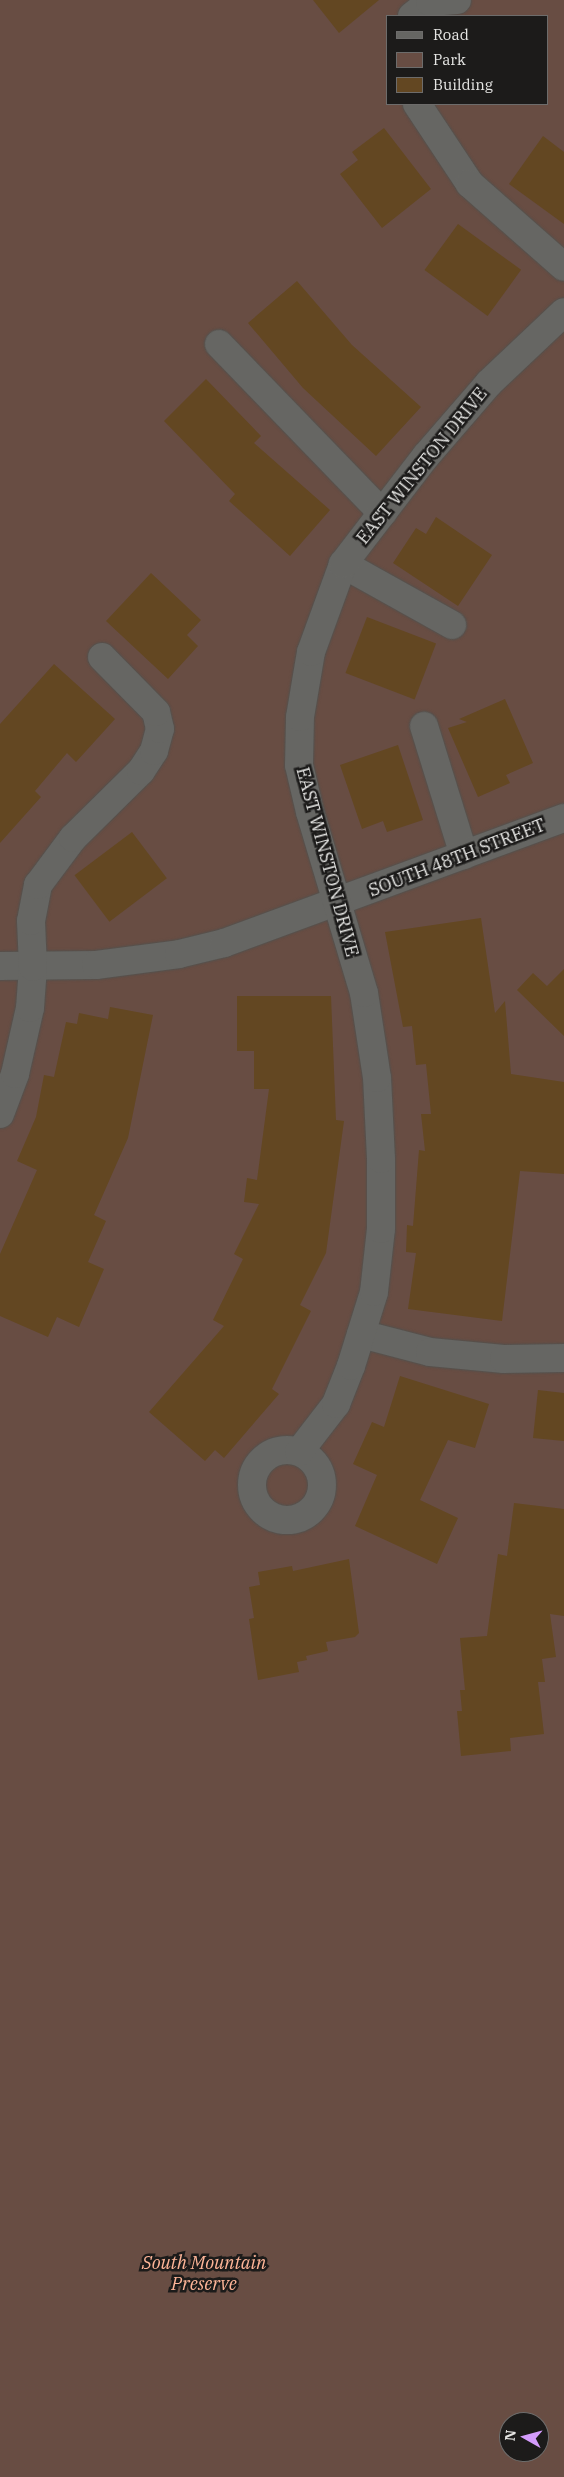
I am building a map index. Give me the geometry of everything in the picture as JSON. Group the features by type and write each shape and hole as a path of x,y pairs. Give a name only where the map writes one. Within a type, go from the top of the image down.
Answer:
{"street":[{"path":"413,15 430,2 457,0"},
{"path":"418,105 470,184 564,267"},
{"name":"EAST WINSTON DRIVE","path":"299,1452 336,1404 361,1334 376,1274 381,1230 381,1158 376,1078 364,993 310,812 299,765 300,717 312,652 343,564 426,456 489,383 564,312"},
{"path":"219,344 382,513"},
{"path":"343,564 452,625"},
{"path":"0,1114 15,1074 30,1008 34,967 31,921 38,885 73,838 141,770 154,750 160,729 156,712 102,657"},
{"path":"424,726 464,855"},
{"name":"SOUTH 48TH STREET","path":"0,966 96,965 179,954 224,943 338,903 564,818"},
{"path":"361,1334 430,1352 504,1359 564,1358"}],"green space":[{"name":"South Mountain Preserve","path":"0,0 564,0 564,2477 0,2477"}],"building":[{"path":"313,0 379,0 339,33"},
{"path":"384,128 431,189 382,228 340,174 358,160 352,152"},
{"path":"543,136 564,152 564,224 509,184"},
{"path":"458,224 521,270 488,316 424,270"},
{"path":"297,281 352,345 421,407 376,456 303,388 248,323"},
{"path":"206,379 261,436 254,443 330,510 290,556 229,501 235,494 164,421"},
{"path":"436,517 492,555 458,606 393,563 416,528 426,534"},
{"path":"151,573 201,620 187,635 198,646 168,679 106,621"},
{"path":"367,617 436,644 415,700 345,673"},
{"path":"54,664 115,719 76,762 67,753 35,791 41,797 0,843 0,724"},
{"path":"505,699 533,763 506,775 510,783 478,797 448,728 467,722 459,719"},
{"path":"398,745 423,820 387,832 383,821 362,829 340,765"},
{"path":"132,832 167,878 109,922 74,875"},
{"path":"481,918 495,1013 505,1001 511,1074 564,1082 564,1174 520,1171 502,1321 408,1309 416,1253 406,1252 407,1225 413,1226 419,1150 425,1151 421,1114 431,1114 426,1064 416,1065 412,1026 403,1027 385,932"},
{"path":"564,969 564,1036 517,990 533,973 547,986"},
{"path":"237,996 331,996 336,1120 344,1121 326,1253 300,1305 311,1311 272,1389 279,1394 224,1458 215,1450 205,1461 149,1412 224,1326 213,1320 243,1259 234,1254 259,1204 244,1202 247,1178 257,1180 269,1089 254,1089 254,1051 237,1051"},
{"path":"110,1007 153,1015 128,1138 94,1215 106,1221 88,1262 104,1269 79,1327 57,1317 48,1337 0,1316 0,1254 37,1170 17,1161 36,1117 44,1075 54,1077 66,1022 77,1024 79,1013 108,1019"},
{"path":"400,1376 489,1404 475,1448 448,1440 420,1500 458,1518 437,1564 355,1526 377,1475 353,1464 372,1422 384,1427"},
{"path":"538,1390 564,1393 564,1441 533,1438"},
{"path":"514,1503 564,1509 564,1616 550,1614 556,1657 542,1659 545,1682 538,1682 544,1734 510,1738 511,1751 461,1756 457,1711 462,1711 460,1690 465,1690 460,1638 487,1636 498,1554 507,1556"},
{"path":"349,1559 359,1633 355,1637 326,1642 328,1651 306,1656 307,1660 297,1662 299,1672 258,1680 249,1619 254,1618 249,1587 260,1585 258,1572 292,1566 293,1571"}]}
